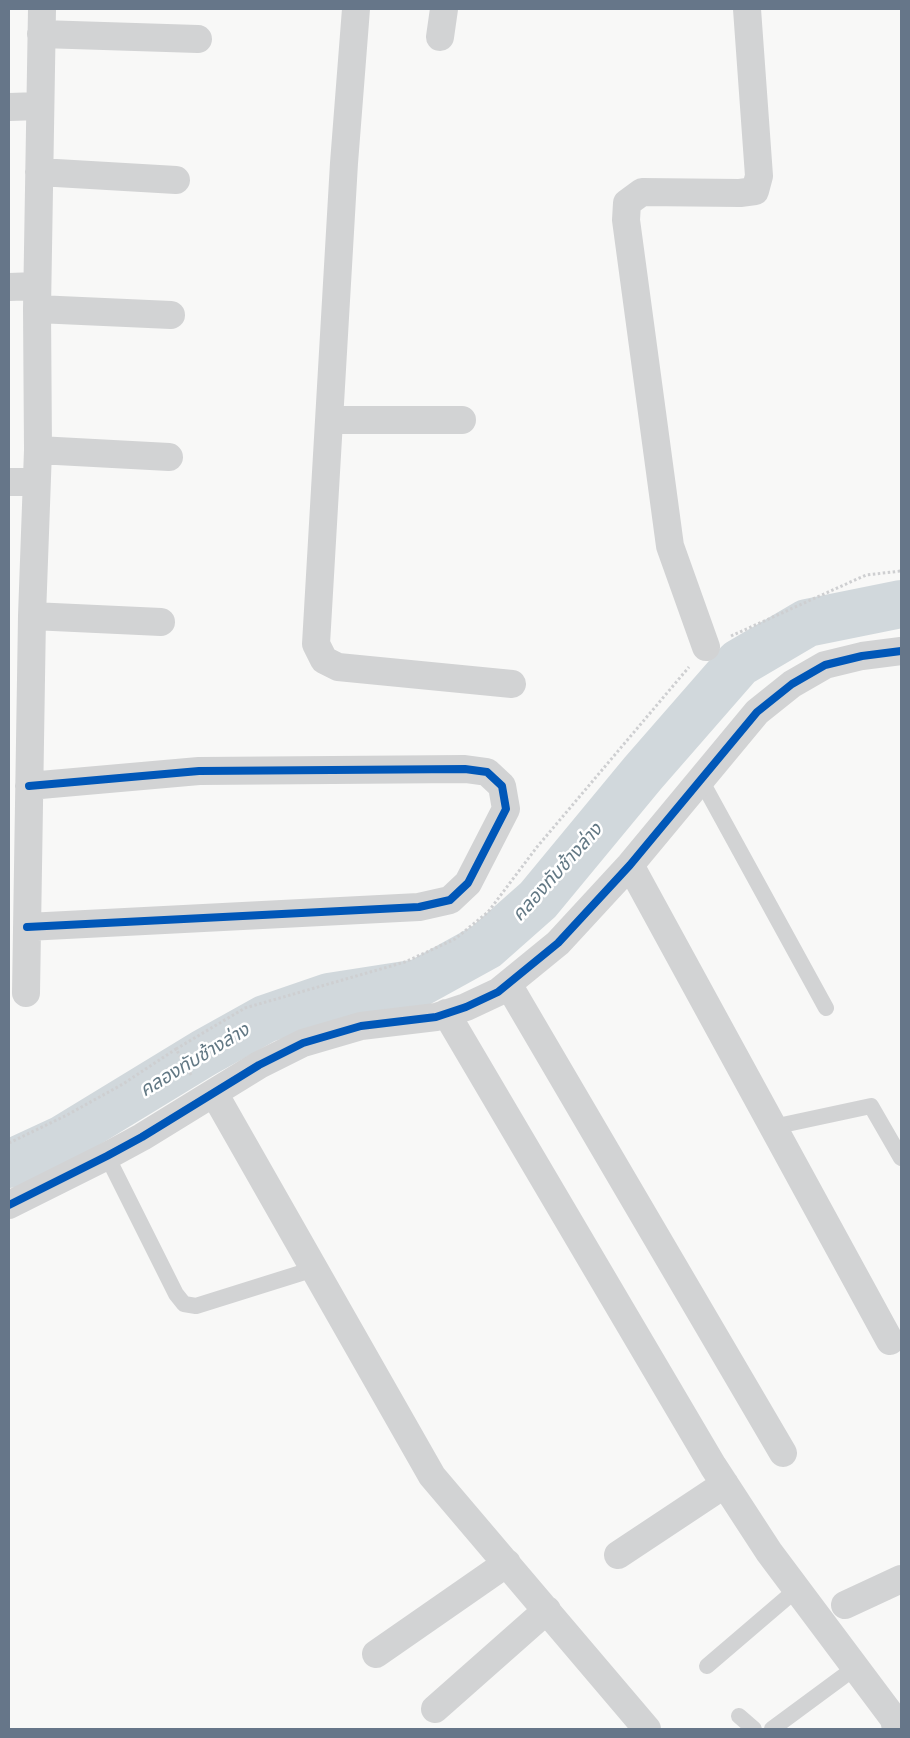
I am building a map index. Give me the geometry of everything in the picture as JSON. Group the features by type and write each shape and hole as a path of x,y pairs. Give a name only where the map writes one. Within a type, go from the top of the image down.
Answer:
{"street":[{"path":"356,9 344,162 316,644 324,660 338,667 512,684"},
{"path":"440,37 444,9"},
{"path":"706,647 670,546 626,220 627,203 642,192 740,193 755,191 759,176 747,9"},
{"path":"26,993 32,616 38,450 37,297 41,22 198,39"},
{"path":"9,107 40,106"},
{"path":"39,172 176,180"},
{"path":"9,287 37,297 171,316"},
{"path":"329,420 462,420"},
{"path":"38,450 169,456"},
{"path":"9,482 36,482"},
{"path":"32,616 161,622"},
{"path":"9,1205 107,1156 259,1065 303,1043 361,1026 436,1017 466,1007 498,992 558,943 630,865 757,712 792,684 825,665 862,656 901,651"},
{"path":"27,927 419,907 450,900 468,883 506,809 502,786 487,772 465,769 199,771 29,786"},
{"path":"630,865 890,1341"},
{"path":"508,984 783,1453"},
{"path":"446,1013 725,1484 770,1552 894,1719 896,1729"},
{"path":"214,1093 432,1476 647,1729"},
{"path":"618,1555 725,1484"},
{"path":"376,1654 506,1563"},
{"path":"845,1605 901,1579"},
{"path":"435,1709 547,1610"}],"lane":[{"path":"701,780 826,1008"},
{"path":"773,1127 870,1106 901,1158"},
{"path":"107,1156 176,1294 184,1304 196,1306 314,1269"},
{"path":"707,1666 797,1589"},
{"path":"772,1729 856,1667"},
{"path":"739,1716 754,1729"}],"path":[{"path":"9,1143 67,1115 123,1084 176,1050"}],"waterway":[{"name":"คลองทับช้างล่าง","path":"9,1164 63,1139 204,1053 265,1019 329,997 419,983 486,946 538,900 643,773 739,663 807,623 901,604"}],"cycle path":[{"path":"9,1205 142,1137 259,1065 303,1043 361,1026 436,1017 466,1007 498,992 558,943 630,865 757,712 792,684 825,665 862,656 901,651"},
{"path":"27,927 419,907 450,900 468,883 506,809 502,786 487,772 465,769 199,771 29,786"}]}
